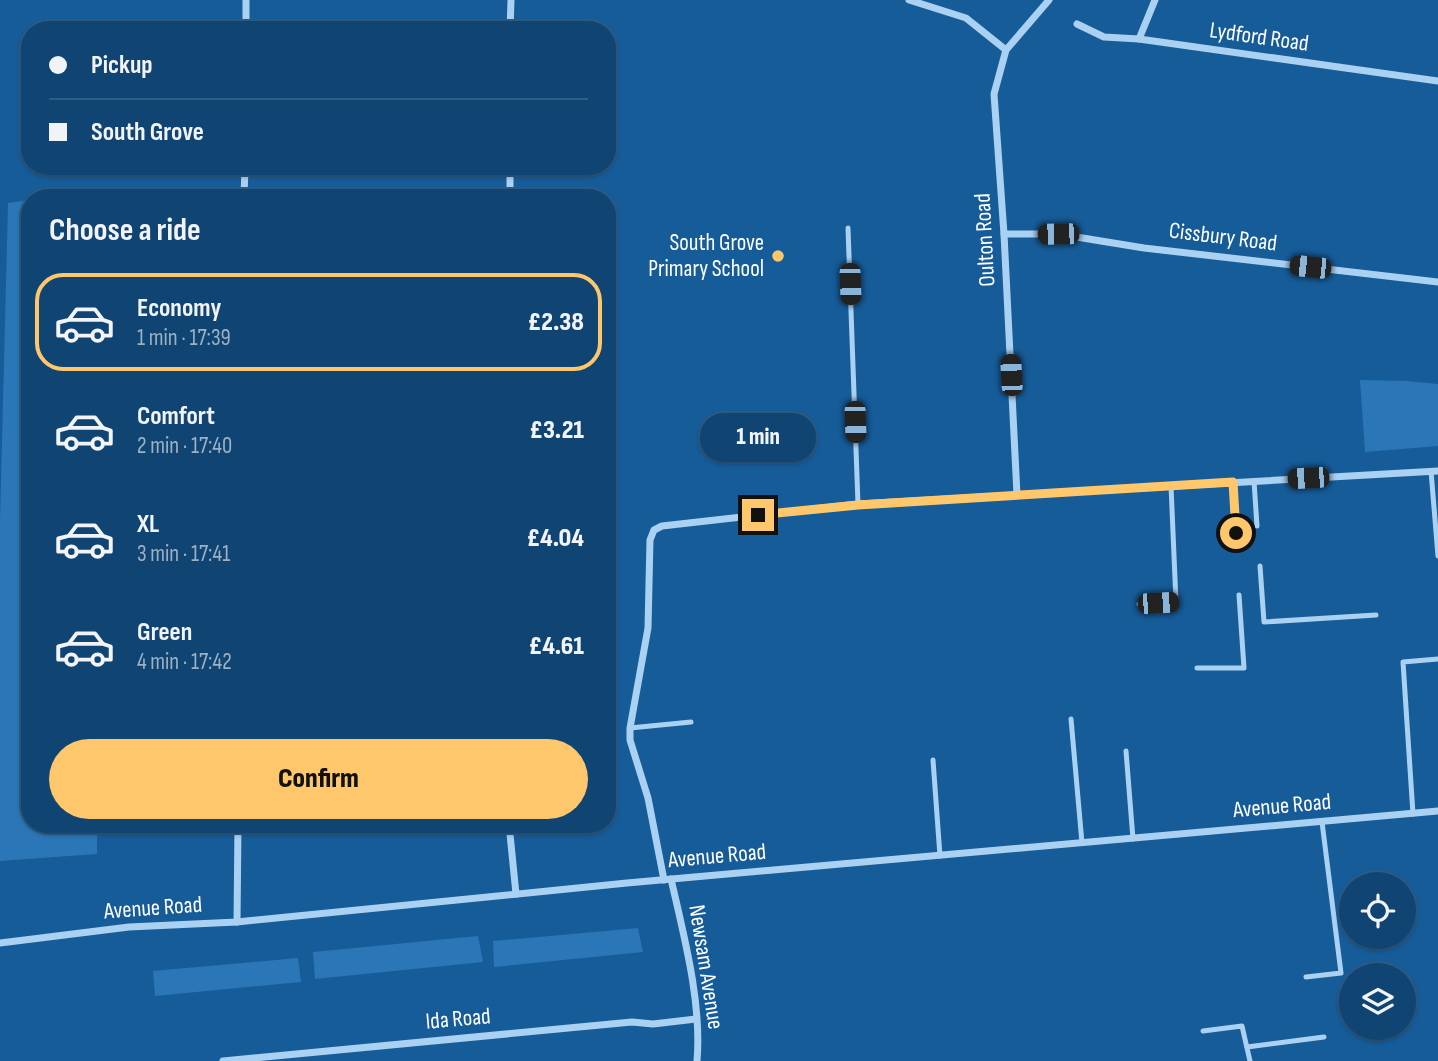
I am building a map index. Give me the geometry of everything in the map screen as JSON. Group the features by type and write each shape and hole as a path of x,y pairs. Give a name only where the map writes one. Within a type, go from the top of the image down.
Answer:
{"street":[{"path":"246,0 246,21"},
{"path":"510,21 511,0"},
{"path":"909,0 966,18 1006,50"},
{"name":"Oulton Road","path":"1017,495 994,94 1006,50 1049,0"},
{"path":"1139,39 1155,0"},
{"name":"Lydford Road","path":"1077,24 1104,37 1139,39 1438,81"},
{"name":"Cissbury Road","path":"1004,234 1058,234 1144,248 1438,282"},
{"path":"858,505 1434,471"},
{"name":"Newsam Avenue","path":"697,1061 698,1045 690,968 648,798 630,740 648,628 650,540 654,530 662,526 858,505"},
{"name":"Avenue Road","path":"0,943 129,927 237,922 516,894 1438,811"},
{"path":"237,922 238,833"},
{"path":"510,833 516,894"},
{"name":"Ida Road","path":"223,1061 632,1022 653,1024 696,1019"}],"lane":[{"path":"848,228 858,505"},
{"path":"1434,471 1438,556"},
{"path":"1254,481 1257,526"},
{"path":"1233,482 1236,533"},
{"path":"1139,604 1176,602 1171,486"},
{"path":"1260,566 1264,622 1376,615"},
{"path":"1197,668 1244,668 1239,595"},
{"path":"1413,814 1403,662 1438,659"},
{"path":"1071,719 1082,843"},
{"path":"630,728 691,722"},
{"path":"1126,751 1133,839"},
{"path":"933,760 940,856"},
{"path":"1306,977 1341,973 1322,822"},
{"path":"1203,1031 1242,1026 1250,1061"},
{"path":"1247,1047 1324,1037"}],"shaded area":[{"path":"21,201 21,833 97,833 97,854 0,861 0,520 8,203"},
{"path":"1360,380 1438,384 1438,446 1365,452"},
{"path":"638,928 643,952 494,967 493,941"},
{"path":"478,936 483,962 315,979 313,952"},
{"path":"298,958 301,982 155,996 153,971"}],"place":[{"name":"South Grove Primary School","path":"778,256"}],"route":[{"path":"758,515 858,505 1233,482 1236,533"}]}
